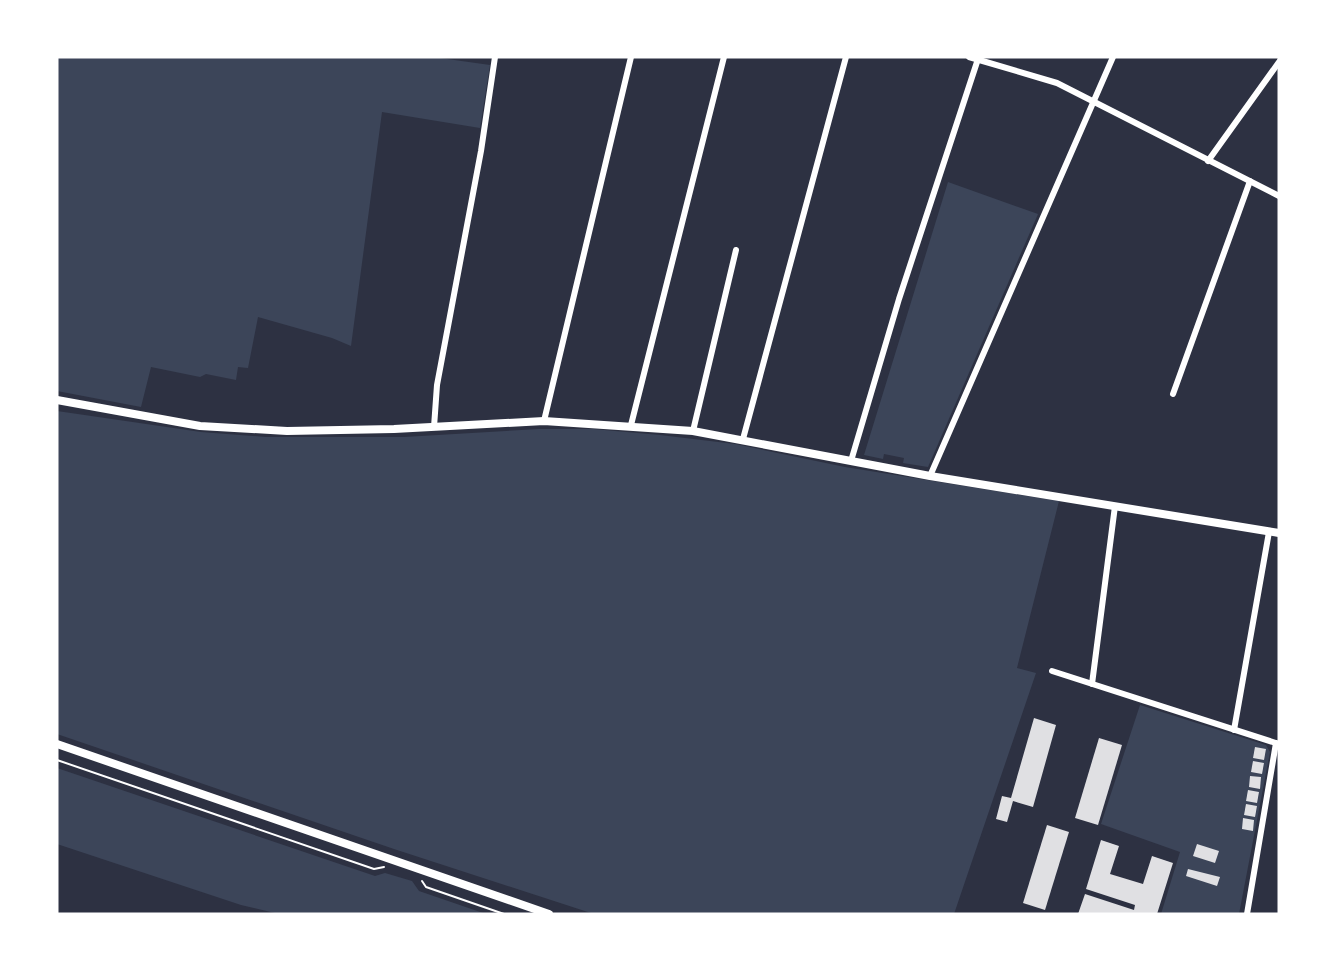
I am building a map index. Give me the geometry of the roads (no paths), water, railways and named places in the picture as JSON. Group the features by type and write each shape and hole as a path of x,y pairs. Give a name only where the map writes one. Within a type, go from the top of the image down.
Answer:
{"main road":[{"path":"57,744 549,914"}],"street":[{"path":"434,427 437,385 481,151 495,57"},
{"path":"543,421 631,57"},
{"path":"631,425 724,57"},
{"path":"743,439 846,57"},
{"path":"969,57 992,60 1057,83 1279,196"},
{"path":"930,476 1113,57"},
{"path":"851,460 899,299 978,59"},
{"path":"1209,160 1279,62"},
{"path":"1173,394 1250,181"},
{"path":"693,431 736,250"},
{"path":"57,400 200,426 287,431 543,421 631,425 693,431 930,476 1279,533"},
{"path":"1092,684 1115,506"},
{"path":"1234,730 1269,532"},
{"path":"1052,671 1278,744 1247,914"}]}
